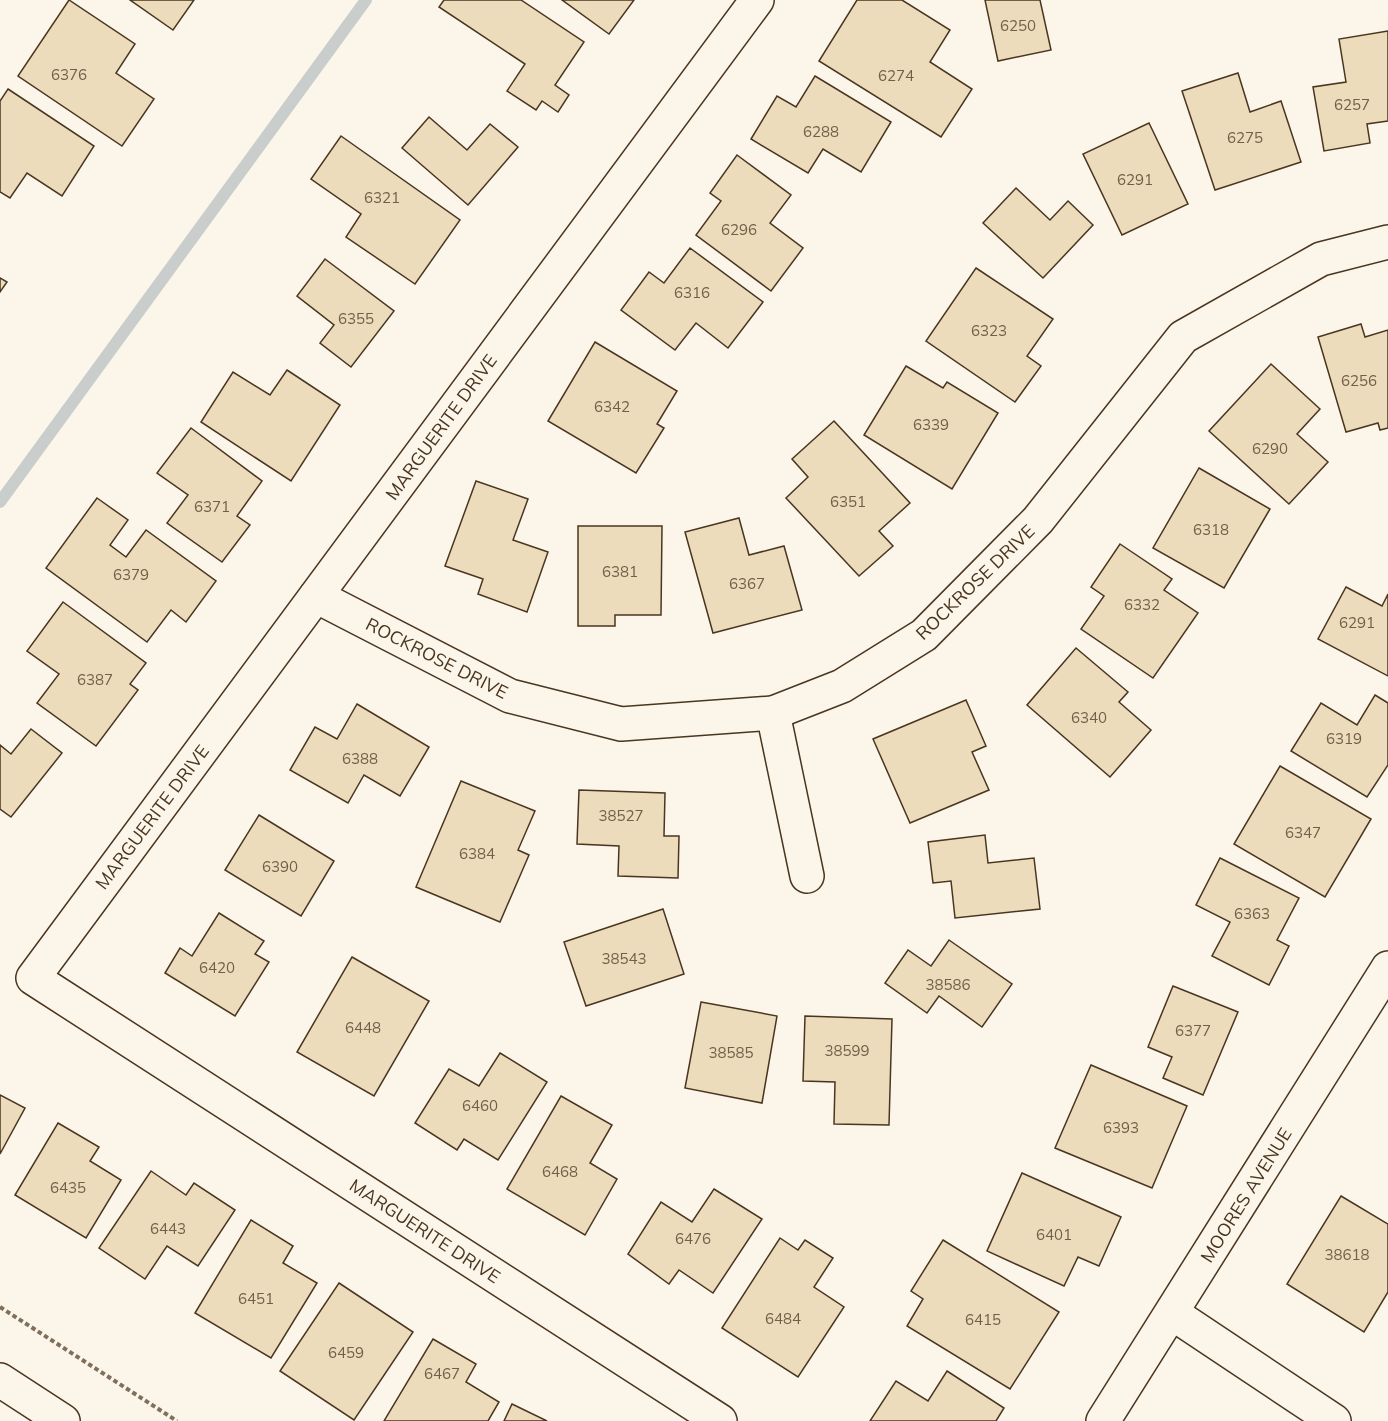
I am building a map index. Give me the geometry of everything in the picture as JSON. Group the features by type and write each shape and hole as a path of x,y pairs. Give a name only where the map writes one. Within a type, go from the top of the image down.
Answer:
{"street":[{"name":"MARGUERITE DRIVE","path":"720,1421 33,978 757,0"},
{"name":"ROCKROSE DRIVE","path":"316,596 510,696 621,724 773,713 842,686 924,635 1038,520 1183,337 1321,259 1388,242"},
{"path":"773,713 807,876"},
{"name":"MOORES AVENUE","path":"1103,1421 1388,968"},
{"path":"1172,1313 1334,1421"},
{"path":"0,1380 63,1421"}],"path":[{"path":"0,1307 177,1421"}],"building":[{"path":"69,0 135,44 116,73 154,99 122,146 18,76"},
{"path":"130,0 194,0 173,30"},
{"path":"444,0 521,0 584,42 555,85 569,95 558,112 542,101 536,110 507,91 525,64 439,7"},
{"path":"562,0 634,0 609,34"},
{"path":"857,0 902,0 950,30 930,62 972,89 941,137 819,61"},
{"path":"985,0 1040,0 1051,50 998,61"},
{"path":"1388,31 1388,121 1367,124 1370,143 1324,151 1313,87 1346,82 1339,39"},
{"path":"1238,73 1250,112 1281,101 1301,162 1215,190 1182,91"},
{"path":"815,76 891,122 861,172 823,149 808,173 751,139 777,96 796,107"},
{"path":"8,89 94,146 62,196 27,173 10,198 0,192 0,101"},
{"path":"429,117 467,150 490,124 518,147 468,205 402,148"},
{"path":"1149,123 1188,204 1122,235 1083,154"},
{"path":"341,136 460,220 415,284 346,237 361,214 311,179"},
{"path":"737,155 791,195 770,223 803,248 771,291 696,235 721,201 710,193"},
{"path":"1016,188 1050,220 1068,201 1093,225 1043,278 983,223"},
{"path":"690,248 763,302 728,348 696,323 675,350 621,310 649,272 664,283"},
{"path":"325,259 394,311 351,367 320,343 334,325 297,296"},
{"path":"976,268 1053,319 1027,356 1041,366 1015,402 926,341"},
{"path":"0,278 7,282 0,292"},
{"path":"1361,324 1365,337 1388,330 1388,428 1380,430 1378,423 1346,432 1318,337"},
{"path":"595,342 677,391 657,424 664,428 636,473 548,421"},
{"path":"1271,364 1320,409 1297,434 1328,462 1289,504 1209,431"},
{"path":"906,366 943,388 947,382 998,413 952,489 864,435"},
{"path":"287,370 340,405 291,481 201,422 233,372 270,395"},
{"path":"834,421 910,503 879,531 893,546 859,576 786,498 808,477 792,459"},
{"path":"191,428 262,481 237,516 250,525 222,562 167,523 188,495 157,473"},
{"path":"1199,468 1270,509 1224,588 1153,548"},
{"path":"476,481 528,499 513,540 548,552 527,612 478,594 483,579 445,566"},
{"path":"97,498 128,520 110,545 126,557 146,530 216,581 186,622 171,610 147,642 46,568"},
{"path":"739,518 749,555 784,546 802,610 713,633 685,532"},
{"path":"578,526 662,526 661,615 615,615 615,626 578,626"},
{"path":"1120,544 1172,579 1164,590 1198,613 1153,678 1081,629 1104,596 1091,587"},
{"path":"1346,587 1382,606 1388,594 1388,676 1318,639"},
{"path":"63,602 146,663 130,684 138,690 96,746 37,703 59,674 27,651"},
{"path":"1076,648 1128,692 1119,702 1151,730 1110,777 1027,705"},
{"path":"1375,695 1388,703 1388,765 1367,797 1291,751 1321,703 1357,725"},
{"path":"966,700 986,746 972,752 989,790 910,823 873,739"},
{"path":"357,704 429,747 400,796 364,775 348,803 290,770 315,727 337,739"},
{"path":"31,729 62,753 11,817 0,809 0,745 11,754"},
{"path":"1280,766 1371,819 1325,897 1234,844"},
{"path":"461,781 535,811 518,850 529,855 500,922 416,887"},
{"path":"579,790 665,793 664,836 679,836 678,878 618,876 619,846 577,844"},
{"path":"259,815 334,861 301,916 225,870"},
{"path":"985,835 988,863 1034,858 1040,909 955,918 951,881 933,883 928,842"},
{"path":"1220,858 1299,898 1277,940 1289,946 1269,985 1212,956 1230,922 1196,905"},
{"path":"663,909 684,974 586,1006 564,942"},
{"path":"219,913 264,941 255,954 269,962 235,1016 165,973 180,948 192,956"},
{"path":"949,940 1012,984 982,1027 939,996 927,1013 885,983 908,950 931,966"},
{"path":"352,957 429,1001 374,1096 297,1052"},
{"path":"1173,986 1238,1012 1203,1095 1163,1078 1172,1057 1148,1047"},
{"path":"701,1002 777,1016 762,1103 685,1088"},
{"path":"805,1016 892,1019 889,1125 834,1124 835,1082 803,1081"},
{"path":"500,1053 547,1082 498,1160 464,1139 457,1150 415,1123 449,1069 479,1086"},
{"path":"1091,1065 1187,1106 1152,1188 1055,1148"},
{"path":"0,1095 25,1108 0,1154"},
{"path":"561,1096 612,1125 590,1163 617,1179 585,1235 507,1189"},
{"path":"58,1123 99,1147 90,1161 121,1180 86,1238 15,1195"},
{"path":"151,1171 186,1195 194,1183 235,1210 198,1266 167,1246 145,1279 99,1248"},
{"path":"1022,1173 1121,1217 1099,1266 1078,1257 1064,1286 987,1251"},
{"path":"714,1189 762,1219 713,1293 679,1270 669,1284 628,1254 661,1202 692,1222"},
{"path":"1341,1196 1388,1224 1388,1292 1364,1332 1287,1284"},
{"path":"251,1220 293,1246 283,1263 317,1283 271,1358 195,1313"},
{"path":"780,1238 798,1250 805,1240 833,1258 814,1287 844,1307 798,1377 722,1328"},
{"path":"943,1240 1059,1312 1010,1389 907,1326 923,1299 911,1291"},
{"path":"339,1283 413,1332 354,1420 280,1371"},
{"path":"433,1339 476,1364 466,1382 499,1402 488,1421 384,1421"},
{"path":"947,1371 1004,1408 996,1421 870,1421 896,1381 928,1401"},
{"path":"512,1404 547,1421 504,1421"}],"waterway":[{"path":"0,502 366,0"}]}
